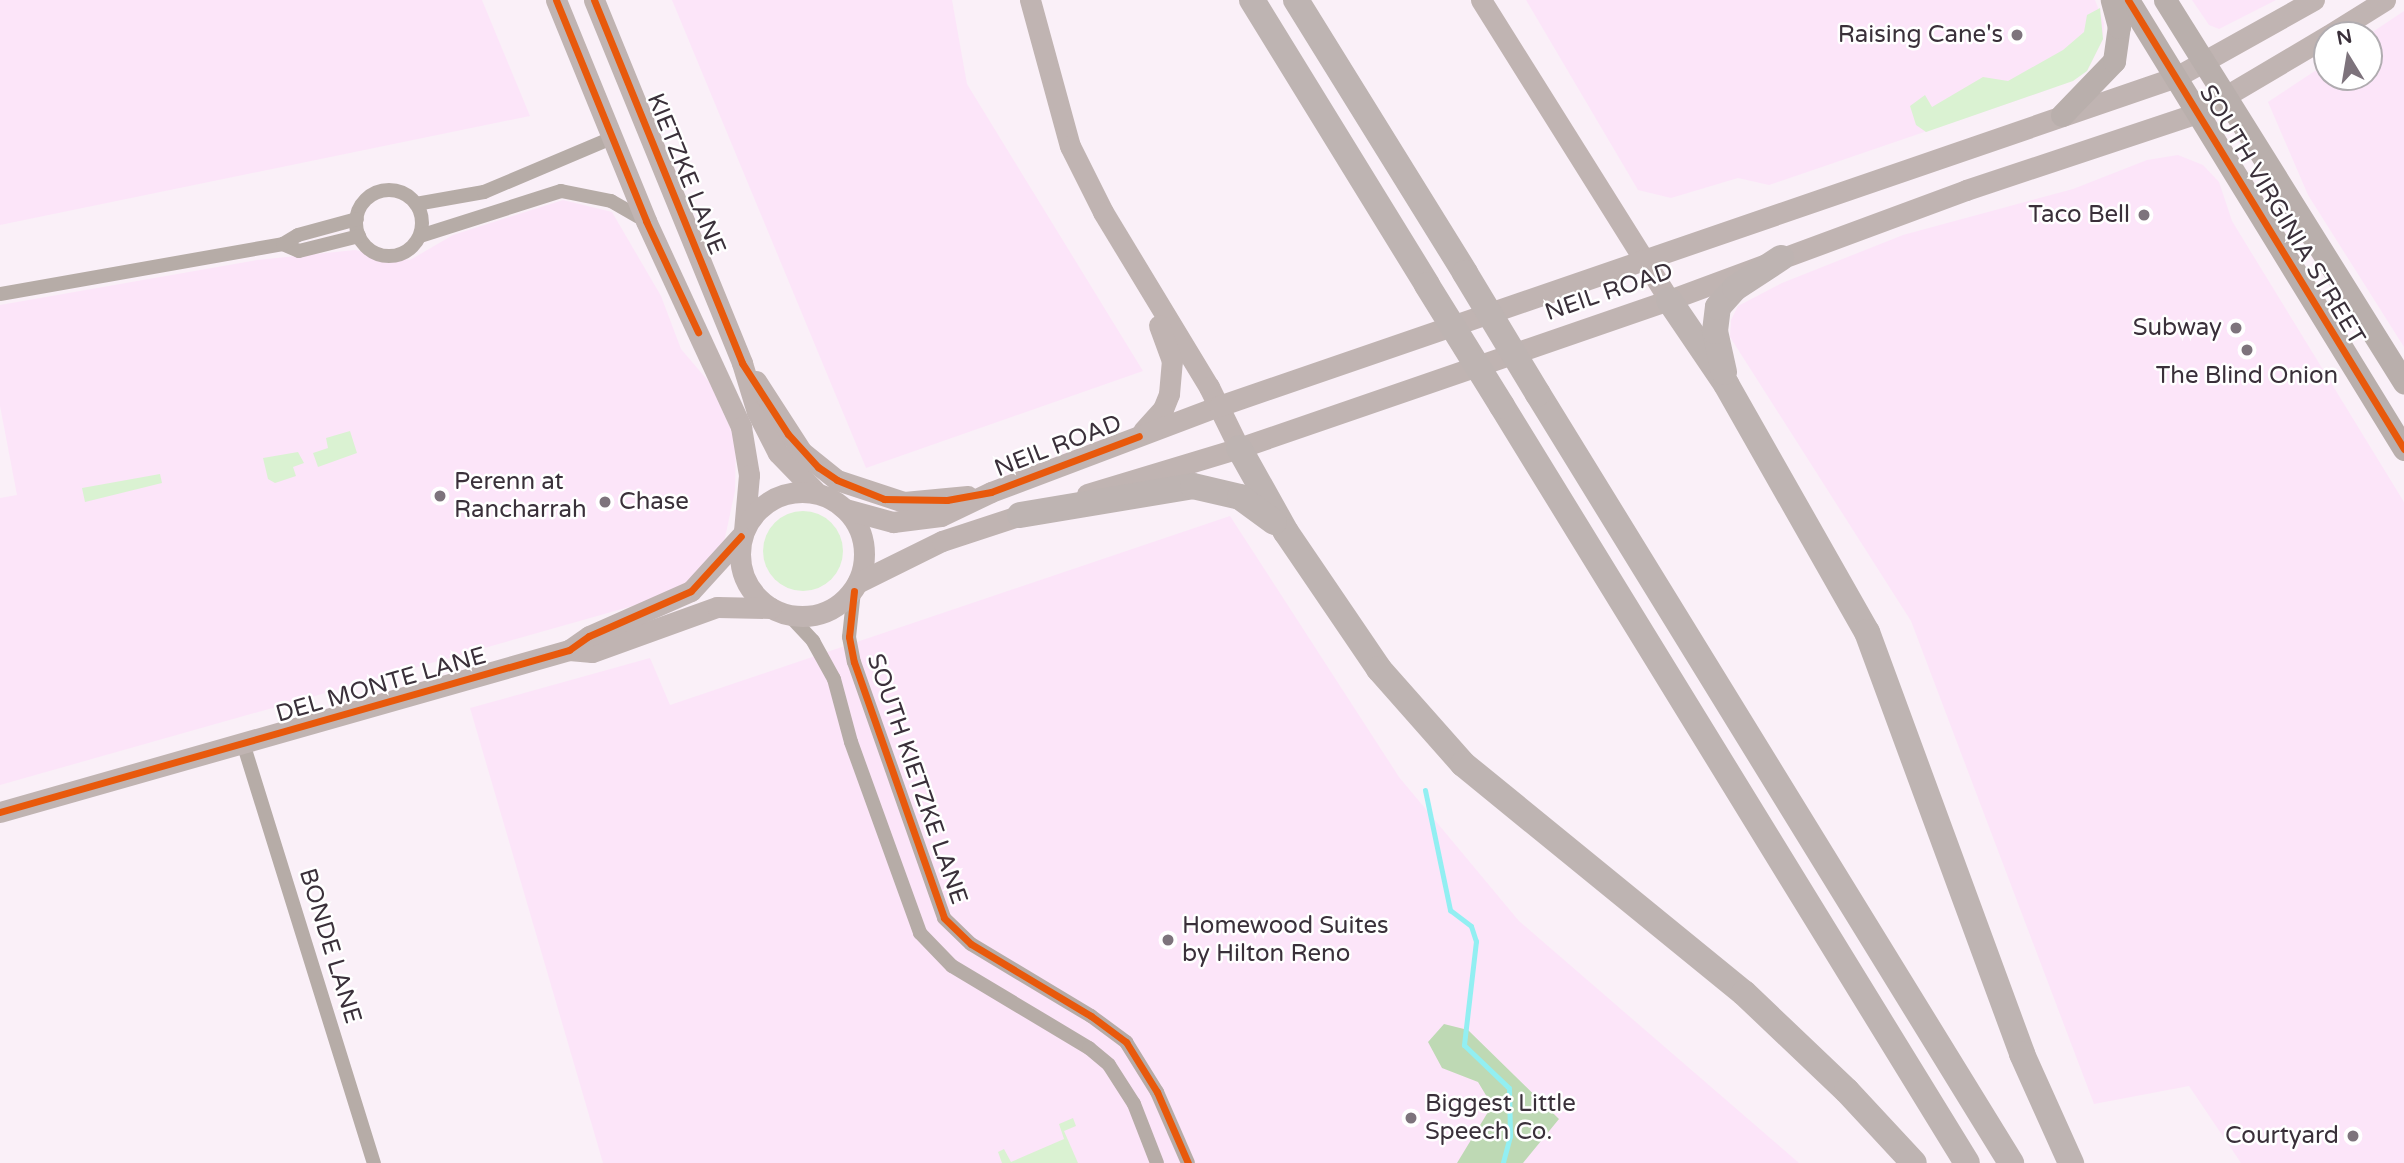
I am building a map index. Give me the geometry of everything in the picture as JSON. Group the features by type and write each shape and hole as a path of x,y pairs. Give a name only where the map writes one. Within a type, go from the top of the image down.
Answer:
{"highway":[{"path":"1252,0 1967,1163"},
{"path":"1296,0 2011,1163"},
{"path":"1726,384 1715,331 1718,307 1735,288 1781,258"},
{"path":"1668,300 1726,384 1867,632 2022,1054 2071,1163"},
{"path":"1239,448 1286,532 1379,669 1463,764 1744,993 1847,1091 1914,1163"},
{"path":"1020,514 1193,486 1240,497 1286,532"}],"main road":[{"path":"556,0 646,221 740,427 749,475 739,559 745,579 779,611 827,611 856,587 864,555 861,533 845,509 817,493 776,496 760,507 743,534"},
{"name":"KIETZKE LANE","path":"594,0 742,363 757,412 778,453 817,493"},
{"path":"1030,0 1070,146 1134,263 1219,406 1239,448"},
{"path":"1480,0 1668,300"},
{"path":"2062,115 2114,61 2119,27 2112,0"},
{"name":"SOUTH VIRGINIA STREET","path":"2129,0 2404,449"},
{"name":"SOUTH VIRGINIA STREET","path":"2165,0 2207,62 2404,382"},
{"name":"NEIL ROAD","path":"845,509 893,522 924,521 991,492 1219,406 2176,77 2314,0"},
{"name":"NEIL ROAD","path":"2352,21 2385,0"},
{"name":"NEIL ROAD","path":"856,587 942,541 1020,514 1239,448 2197,113 2229,98 2313,45"},
{"path":"1134,263 1172,361 1163,409 1139,436"},
{"path":"742,363 787,435 802,452 837,480 884,499 924,502 991,492"},
{"name":"DEL MONTE LANE","path":"0,813 569,650 589,636 691,591 743,534"},
{"name":"DEL MONTE LANE","path":"569,650 593,652 717,607 779,611"}],"street":[{"path":"416,204 484,192 612,138"},
{"path":"398,191 416,204 422,225 420,236 413,246 393,256 373,251 359,236 357,219 361,206 376,193 398,191"},
{"path":"420,236 561,191 611,201 646,221"},
{"path":"0,294 283,244 298,235 357,219"},
{"path":"283,244 299,251 359,236"},
{"name":"SOUTH KIETZKE LANE","path":"856,587 849,637 855,662 944,918 971,944 1091,1016 1125,1042 1157,1092 1188,1163"},
{"name":"SOUTH KIETZKE LANE","path":"779,611 813,641 834,679 851,742 920,933 952,966 1090,1048 1109,1065 1133,1104 1157,1163"},
{"name":"BONDE LANE","path":"243,743 374,1163"}],"shaded area":[{"path":"0,0 482,0 530,116 0,225"},
{"path":"672,0 952,0 967,84 1143,371 866,468"},
{"path":"1526,0 2095,0 2104,23 2103,39 2087,71 2053,88 1769,185 1738,178 1671,198 1638,190"},
{"path":"2192,0 2276,0 2219,29 2209,25"},
{"path":"2404,11 2404,347 2308,195 2268,102 2313,72 2313,91 2383,91 2383,25"},
{"path":"2178,155 2203,165 2219,182 2232,221 2404,502 2404,1163 2241,1163 2189,1086 2094,1104 1911,621 1730,337 1731,320 1738,306 1782,283 1903,235 2073,189 2147,160"},
{"path":"563,200 612,212 661,296 681,349 710,383 736,441 735,491 723,547 675,594 0,785 0,498 17,495 0,406 0,305 257,260 355,250 410,260 453,235"},
{"path":"1230,516 1399,777 1519,921 1799,1163 603,1163 470,708 650,658 670,705"}],"green space":[{"path":"2100,8 2103,39 2087,71 2073,81 1926,132 1916,125 1910,106 1925,95 1932,107 1983,77 2008,81 2063,50 2084,32 2087,15"},
{"path":"350,431 357,453 318,467 313,453 328,448 326,438"},
{"path":"298,452 304,463 293,467 296,476 275,483 268,479 263,458"},
{"path":"160,474 162,483 85,502 82,488"},
{"path":"803,511 818,514 831,523 840,536 843,551 840,566 831,579 818,588 803,591 788,588 775,579 766,566 763,551 766,536 775,523 788,514"},
{"path":"1444,1024 1468,1030 1559,1119 1523,1163 1457,1163 1488,1112 1487,1097 1478,1082 1442,1068 1428,1042"},
{"path":"1073,1118 1076,1126 1064,1131 1078,1163 1002,1163 998,1152 1004,1149 1011,1162 1064,1139 1059,1124"}],"waterway":[{"path":"1425,790 1450,910 1471,926 1476,941 1464,1045 1509,1088 1510,1136 1503,1163"}],"cycle path":[{"path":"556,0 646,221 698,332"},
{"path":"594,0 742,363 788,434 818,467 837,480 884,499 947,500 991,492 1139,436"},
{"path":"2128,0 2404,449"},
{"path":"0,812 569,650 589,636 691,591 741,536"},
{"path":"854,591 849,637 854,662 944,918 971,944 1091,1016 1126,1042 1157,1092 1188,1163"}],"place":[{"name":"Raising Cane's","path":"2017,35"},
{"name":"Taco Bell","path":"2144,215"},
{"name":"Subway","path":"2236,328"},
{"name":"The Blind Onion","path":"2247,350"},
{"name":"Perenn at Rancharrah","path":"440,496"},
{"name":"Chase","path":"605,502"},
{"name":"Homewood Suites by Hilton Reno","path":"1168,940"},
{"name":"Biggest Little Speech Co.","path":"1411,1118"},
{"name":"Courtyard","path":"2353,1136"}]}
